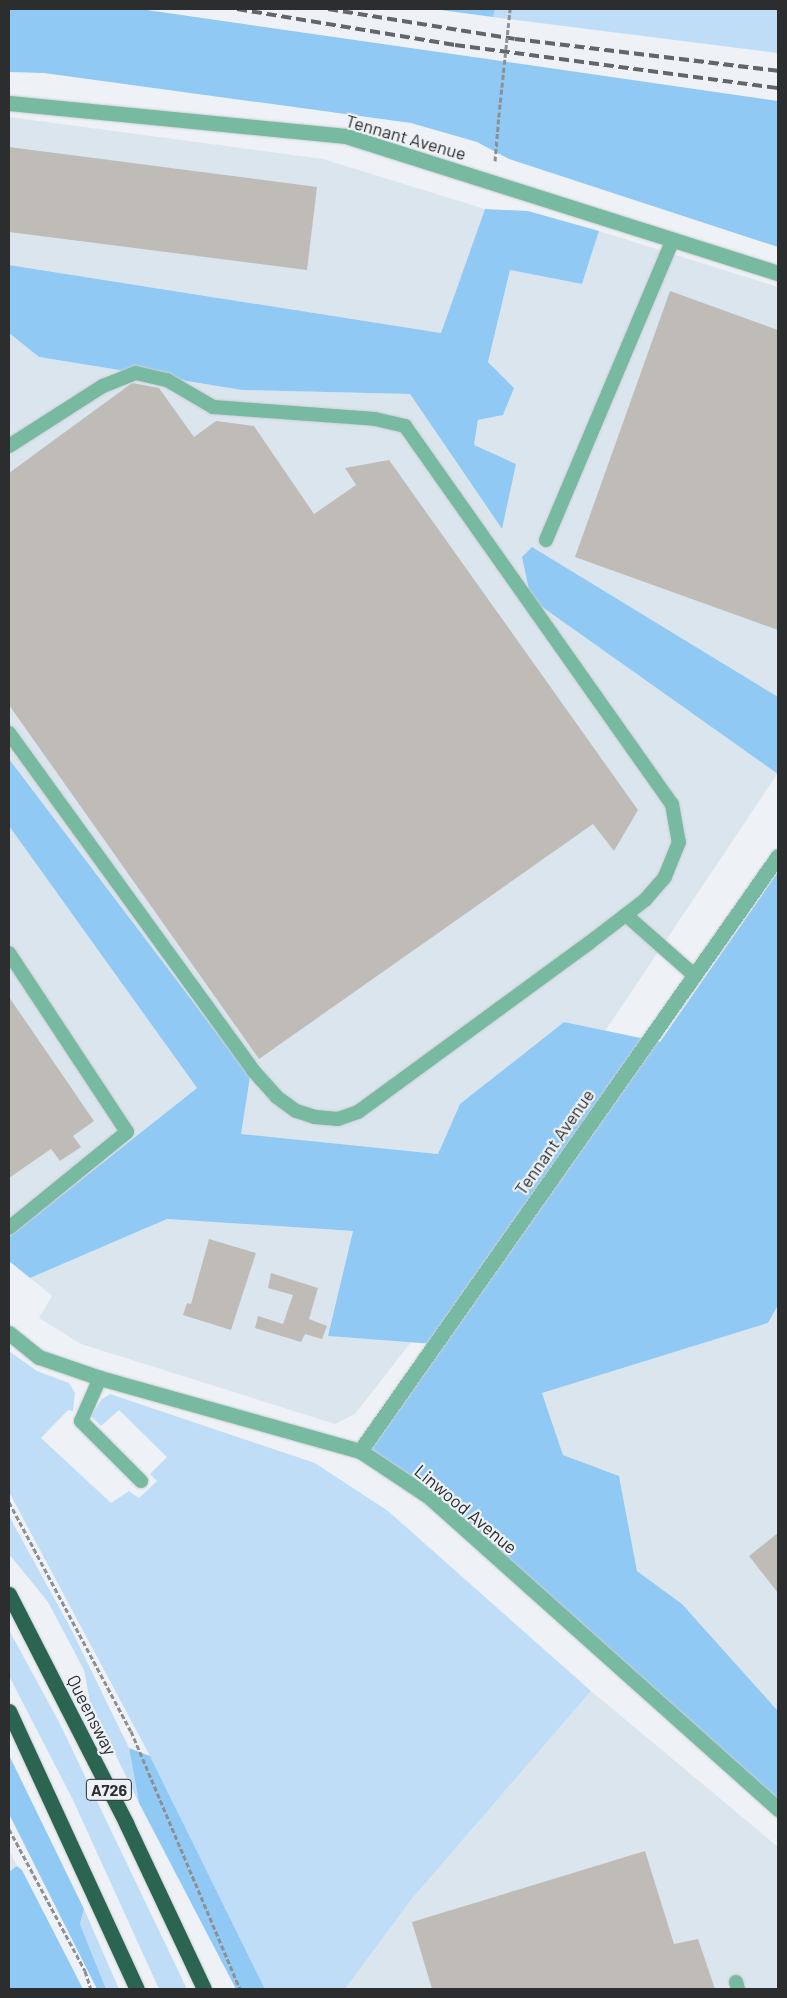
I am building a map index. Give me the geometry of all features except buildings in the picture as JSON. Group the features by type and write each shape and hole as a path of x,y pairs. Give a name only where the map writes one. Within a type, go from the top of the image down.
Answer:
{"highway":[{"name":"Queensway","path":"9,1594 126,1823 204,1989"},
{"path":"9,1711 137,1989"}],"street":[{"name":"Tennant Avenue","path":"9,103 346,136 778,273"},
{"name":"Tennant Avenue","path":"360,1450 778,856"},
{"name":"Linwood Avenue","path":"9,1333 39,1357 100,1378 360,1450 428,1496 778,1809"}],"lane":[{"path":"546,540 673,240"},
{"path":"9,446 103,386 136,373 167,380 213,407 375,418 405,426 672,804 679,842 674,860 666,877 626,915 358,1112 338,1119 315,1117 296,1111 277,1097 253,1070 9,733"},
{"path":"626,915 694,975"},
{"path":"9,953 128,1132 9,1228"},
{"path":"100,1378 81,1421 141,1481"}],"path":[{"path":"496,154 510,9"},
{"path":"9,1502 131,1731 240,1989"},
{"path":"9,1829 92,1989"}],"shaded area":[{"path":"9,9 140,9 778,101 778,247 509,159 477,142 411,123 44,73 9,72"},
{"path":"433,9 495,9 493,17"},
{"path":"495,9 778,9 778,53 493,17"},
{"path":"9,117 323,159 485,209 441,333 9,265"},
{"path":"485,209 528,211 599,231 582,284 510,270 488,362 514,388 503,415 478,420 474,445 516,464 502,529 410,394 242,390 39,357 9,333 9,265 441,333"},
{"path":"599,231 778,287 778,773 605,1031 564,1022 460,1104 438,1154 240,1134 250,1077 9,759 9,333 39,357 242,390 410,394 501,528 474,445 478,420 503,415 488,362 510,270 582,284"},
{"path":"532,547 778,697 778,774 531,599 522,557"},
{"path":"9,759 250,1077 241,1134 438,1154 460,1104 564,1022 660,1042 778,872 778,1305 768,1323 542,1393 563,1455 619,1476 637,1571 682,1604 778,1711 778,1809 428,1496 360,1451 434,1344 328,1336 353,1231 167,1219 30,1278 9,1261 9,1237 197,1088 9,826"},
{"path":"9,826 197,1088 9,1237"},
{"path":"167,1219 353,1231 328,1336 411,1342 355,1414 335,1424 81,1344 39,1318 52,1296 30,1278"},
{"path":"778,1305 778,1711 682,1604 637,1571 619,1476 563,1455 542,1393 768,1323"},
{"path":"9,1351 37,1371 69,1383 75,1393 73,1411 68,1410 41,1438 111,1503 129,1491 139,1498 157,1481 150,1474 167,1457 119,1410 101,1426 91,1416 102,1399 110,1394 315,1463 388,1511 591,1691 411,1900 345,1989 265,1989 150,1756 9,1492"},
{"path":"9,1516 71,1629 129,1748 139,1803 90,1702 84,1670 48,1602 9,1554"},
{"path":"9,1630 59,1722 187,1989 159,1989 73,1800 9,1676"},
{"path":"591,1691 778,1847 778,1989 345,1989 411,1900"},
{"path":"129,1748 150,1756 265,1989 236,1989 139,1803"},
{"path":"9,1755 84,1909 80,1924 106,1989 97,1989 9,1814"},
{"path":"9,1850 17,1866 9,1872"},
{"path":"17,1866 22,1870 83,1989 9,1989 9,1872"},
{"path":"84,1909 119,1989 106,1989 80,1924"}],"railway":[{"path":"237,9 455,45 778,88"},
{"path":"328,9 515,39 778,71"}]}
